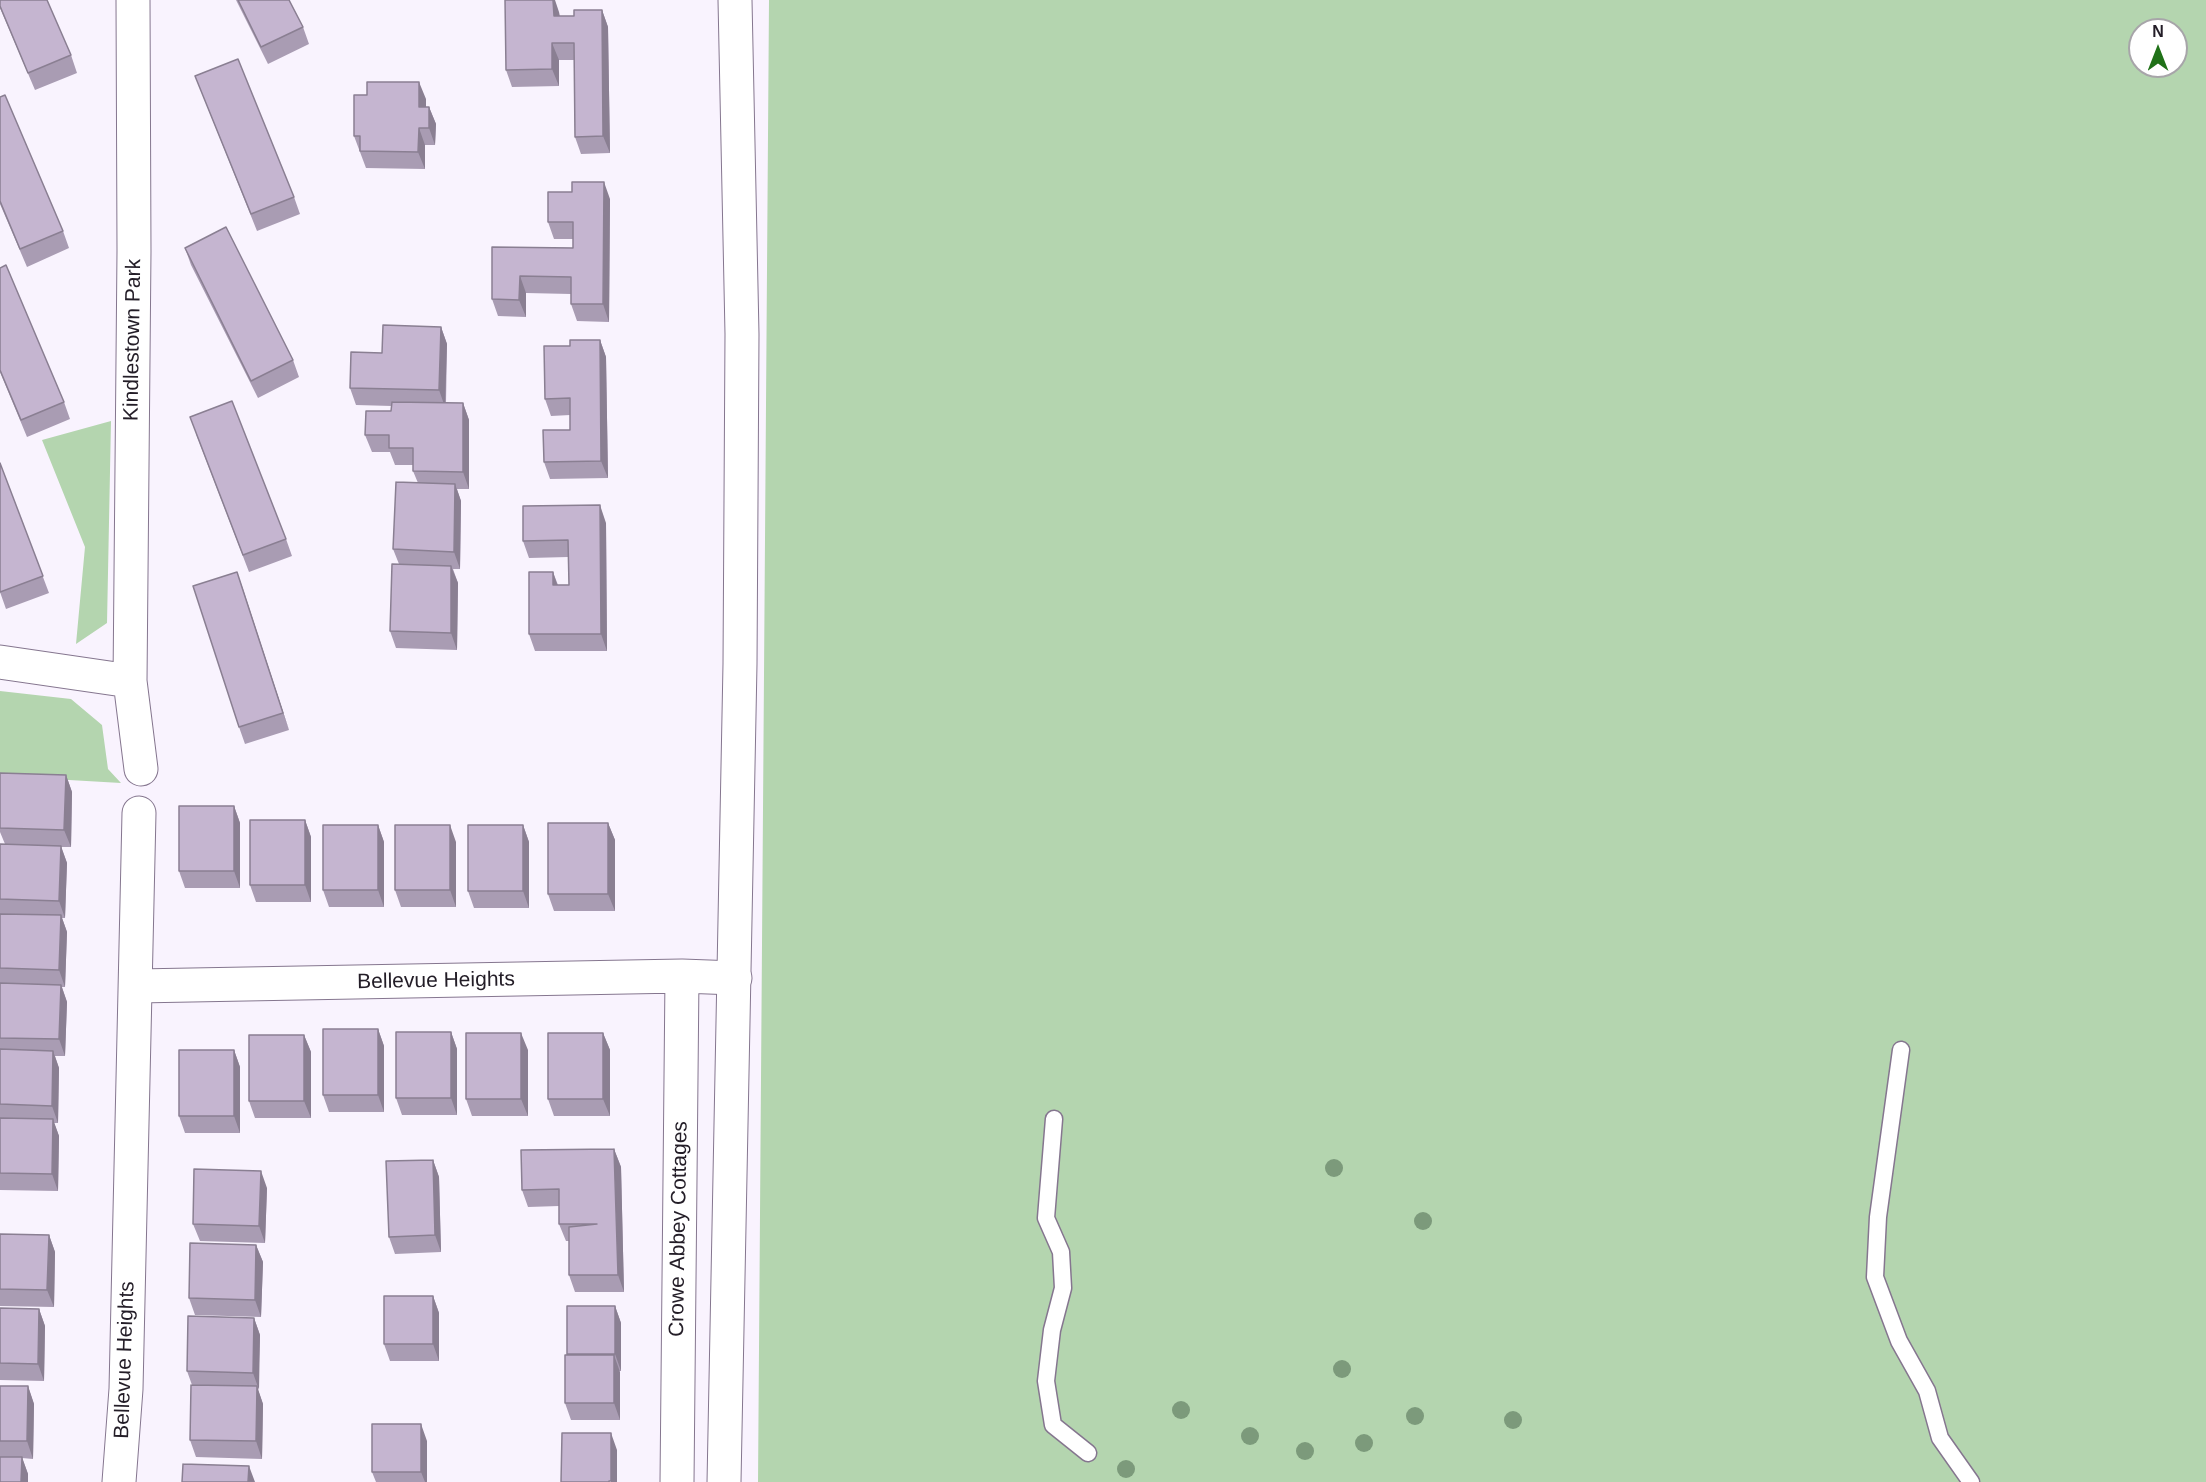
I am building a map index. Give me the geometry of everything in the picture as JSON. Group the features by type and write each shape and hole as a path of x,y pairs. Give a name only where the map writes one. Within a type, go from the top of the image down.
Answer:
{"street":[{"name":"Kindlestown Park","path":"133,0 134,251 130,681 141,769"},
{"path":"724,1482 735,978 742,334 735,0"},
{"path":"0,662 130,681"},
{"name":"Bellevue Heights","path":"119,1482 126,1389 137,986 139,813"},
{"name":"Bellevue Heights","path":"137,986 682,976 735,978"},
{"name":"Crowe Abbey Cottages","path":"677,1482 682,976"}],"lane":[{"path":"1901,1050 1878,1217 1875,1277 1899,1341 1927,1391 1940,1438 1971,1482"},
{"path":"1054,1119 1046,1218 1061,1252 1063,1288 1052,1330 1046,1381 1053,1425 1088,1453"}],"green space":[{"path":"769,0 2206,0 2206,1482 758,1482"},
{"path":"111,421 107,623 76,644 85,547 42,440"},
{"path":"0,691 71,699 102,725 108,769 121,783 0,776"}],"building":[{"path":"0,0 47,0 71,55 28,73 0,6"},
{"path":"238,0 289,0 303,27 261,47"},
{"path":"505,0 553,0 554,16 574,16 574,10 602,10 603,136 575,137 574,43 552,43 552,69 506,70"},
{"path":"238,59 294,197 251,214 195,76"},
{"path":"367,82 419,82 419,107 429,107 429,128 419,128 418,152 360,151 360,136 354,136 354,95 367,95"},
{"path":"5,95 63,231 20,249 0,201 0,97"},
{"path":"572,182 604,182 603,304 571,304 571,277 520,276 519,300 492,299 492,247 573,248 573,222 548,222 548,192 572,192"},
{"path":"226,227 293,360 251,381 185,248"},
{"path":"6,265 64,402 21,420 0,370 0,268"},
{"path":"383,325 441,327 439,390 350,388 351,352 382,353"},
{"path":"570,340 600,340 601,461 544,462 543,430 570,430 570,398 545,399 544,346 570,346"},
{"path":"232,401 286,539 243,555 190,417"},
{"path":"392,402 463,403 463,472 413,471 413,448 389,448 389,435 365,435 366,411 391,411"},
{"path":"0,463 43,576 0,592"},
{"path":"396,482 455,484 454,552 393,549"},
{"path":"600,505 601,634 529,634 529,572 553,572 553,585 569,585 568,540 523,541 523,506"},
{"path":"392,564 451,566 451,633 390,631"},
{"path":"237,572 283,713 239,727 193,586"},
{"path":"0,773 66,775 64,830 0,828"},
{"path":"179,806 234,806 234,871 179,871"},
{"path":"250,820 305,820 305,885 250,885"},
{"path":"548,823 608,823 608,894 548,894"},
{"path":"323,825 378,825 378,890 323,890"},
{"path":"395,825 450,825 450,890 395,890"},
{"path":"468,825 523,825 523,891 468,891"},
{"path":"0,844 61,846 59,901 0,899"},
{"path":"0,914 61,915 59,970 0,968"},
{"path":"0,983 61,985 59,1039 0,1038"},
{"path":"323,1029 378,1029 378,1095 323,1095"},
{"path":"396,1032 451,1032 451,1098 396,1098"},
{"path":"466,1033 521,1033 521,1099 466,1099"},
{"path":"548,1033 603,1033 603,1099 548,1099"},
{"path":"249,1035 304,1035 304,1101 249,1101"},
{"path":"0,1049 53,1051 52,1106 0,1104"},
{"path":"179,1050 234,1050 234,1116 179,1116"},
{"path":"0,1118 53,1119 52,1174 0,1173"},
{"path":"614,1149 618,1275 569,1275 569,1227 597,1224 559,1224 559,1189 522,1190 521,1150"},
{"path":"433,1160 435,1235 389,1237 386,1161"},
{"path":"194,1169 261,1171 259,1226 193,1224"},
{"path":"0,1234 49,1235 47,1290 0,1289"},
{"path":"190,1243 256,1245 255,1300 189,1298"},
{"path":"384,1296 433,1296 433,1344 384,1344"},
{"path":"567,1306 615,1306 615,1354 567,1354"},
{"path":"0,1308 39,1309 38,1364 0,1363"},
{"path":"188,1316 254,1318 253,1373 187,1371"},
{"path":"565,1355 614,1355 614,1403 565,1403"},
{"path":"191,1385 257,1386 256,1441 190,1440"},
{"path":"0,1386 28,1386 27,1441 0,1441"},
{"path":"372,1424 421,1424 421,1472 372,1472"},
{"path":"562,1433 611,1433 611,1481 561,1482"},
{"path":"0,1457 22,1457 21,1482 0,1482"},
{"path":"183,1464 249,1466 248,1482 182,1482"}]}
